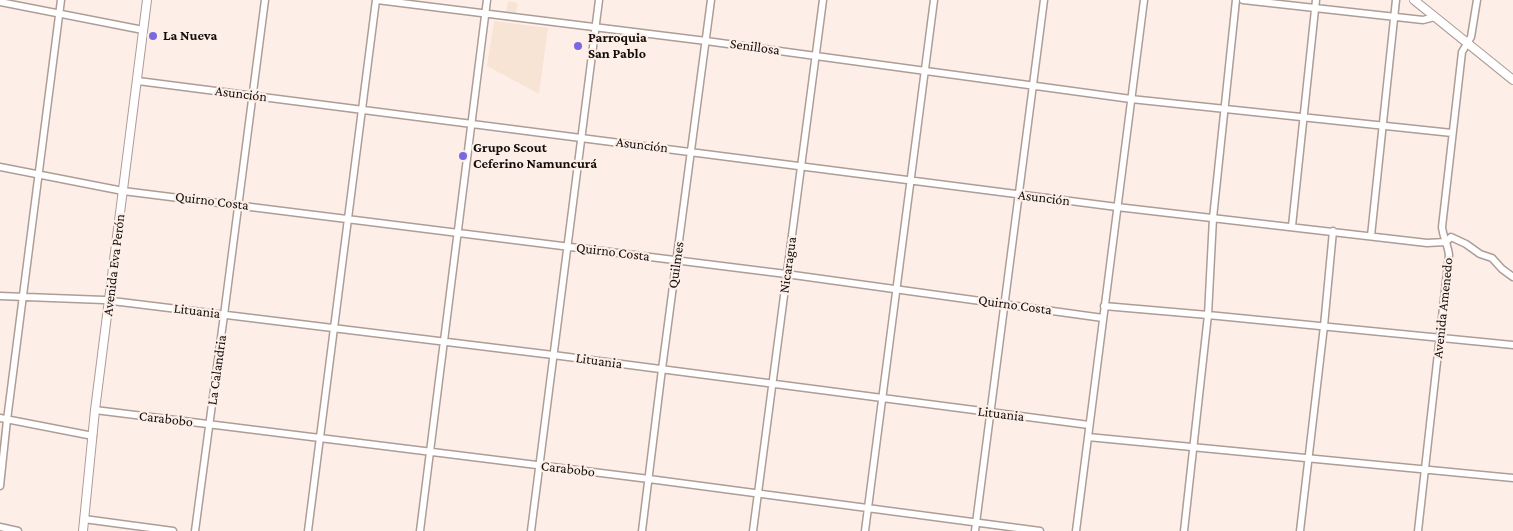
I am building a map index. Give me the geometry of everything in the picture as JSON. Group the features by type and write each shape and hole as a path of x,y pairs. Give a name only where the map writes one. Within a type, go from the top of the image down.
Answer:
{"main road":[{"name":"Avenida Eva Perón","path":"82,531 147,0"},
{"path":"1414,0 1513,80"}],"street":[{"path":"0,486 4,419 23,296 61,0"},
{"name":"La Calandria","path":"195,531 239,205 264,0"},
{"path":"308,531 347,219 377,0"},
{"name":"Senillosa","path":"377,0 706,41 1131,99 1452,133"},
{"path":"420,531 487,0"},
{"path":"531,531 599,0"},
{"name":"Quilmes","path":"642,531 711,0"},
{"name":"Nicaragua","path":"753,531 823,0"},
{"path":"865,531 934,0"},
{"path":"976,531 1044,0"},
{"path":"1076,531 1144,0"},
{"path":"1184,531 1208,315 1213,218 1236,0"},
{"path":"1243,0 1423,20 1435,17"},
{"path":"1292,226 1302,117 1316,0"},
{"path":"1371,236 1396,0"},
{"name":"Avenida Amenedo","path":"1418,531 1449,255 1442,226 1452,133 1462,52 1471,38 1477,0"},
{"path":"0,2 143,30"},
{"name":"Asunción","path":"138,81 1117,208 1292,226 1427,243 1446,242 1451,237 1466,244 1480,254 1495,260 1502,269 1513,277"},
{"name":"Quirno Costa","path":"0,167 123,190 786,274 1103,318"},
{"path":"1300,531 1333,231"},
{"name":"Lituania","path":"0,296 109,300 553,355 1089,425"},
{"path":"1104,306 1513,345"},
{"name":"Carabobo","path":"96,410 649,479 1040,531"},
{"path":"4,419 93,436"},
{"path":"1088,437 1513,478"},
{"path":"84,519 173,531"},
{"path":"0,527 18,531"}],"shaded area":[{"path":"508,1 518,3 516,12 506,12"},
{"path":"494,21 548,28 539,94 487,66"}],"place":[{"name":"La Nueva","path":"153,36"},
{"name":"Parroquia San Pablo","path":"578,46"},
{"name":"Grupo Scout Ceferino Namuncurá","path":"463,156"}]}
